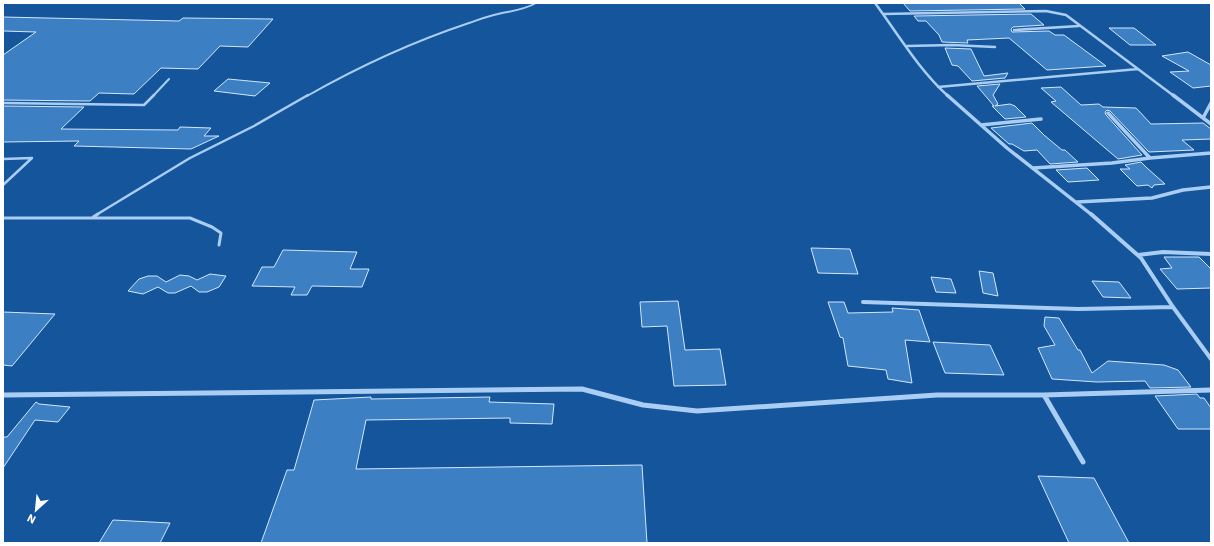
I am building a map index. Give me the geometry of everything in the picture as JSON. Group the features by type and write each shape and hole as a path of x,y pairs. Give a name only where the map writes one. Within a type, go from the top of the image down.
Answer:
{"street":[{"path":"875,3 938,87 1033,168 1078,202 1138,255 1173,307 1211,359"},
{"path":"883,14 1046,11 1066,15 1211,124"},
{"path":"1014,30 1079,26"},
{"path":"907,46 952,45 995,47"},
{"path":"938,87 1049,76 1138,70"},
{"path":"1203,118 1211,103"},
{"path":"1108,113 1150,158"},
{"path":"981,125 1041,119"},
{"path":"1033,168 1112,163 1211,153"},
{"path":"1078,202 1152,198 1184,190 1211,188"},
{"path":"1138,255 1163,252 1211,254"},
{"path":"863,302 1078,309 1173,307"},
{"path":"3,395 582,389 643,405 697,411 937,395 1044,395 1211,390"},
{"path":"1044,395 1083,462"}],"lane":[{"path":"93,218 190,158 254,126 351,72 398,50 468,23 497,14 527,8 536,3"},
{"path":"3,103 144,105 170,79"},
{"path":"3,159 32,158 3,185"},
{"path":"3,218 190,218 212,227 221,233 219,245"}],"building":[{"path":"903,3 1019,3 1025,9 910,11"},
{"path":"1031,14 1044,25 1013,27 1011,29 1012,32 1049,31 1055,35 1064,35 1106,66 1047,70 1009,38 967,40 968,43 942,42 939,35 926,21 918,21 914,16"},
{"path":"3,17 179,21 183,18 273,19 248,47 220,46 198,69 161,68 134,94 99,93 90,101 3,100 3,55 36,32 3,31"},
{"path":"1109,28 1134,28 1156,45 1130,45"},
{"path":"945,48 971,49 984,76 1008,73 1005,78 972,81 958,66 952,65"},
{"path":"1188,52 1211,65 1211,86 1193,88 1170,72 1189,71 1162,56"},
{"path":"228,79 270,83 255,96 214,91"},
{"path":"1000,84 993,95 998,104 995,106 1010,104 1015,106 1026,117 1005,119 992,106 994,106 977,86"},
{"path":"1061,87 1081,105 1099,104 1103,107 1136,108 1151,124 1203,123 1211,129 1211,139 1182,140 1194,150 1149,152 1110,111 1107,110 1105,112 1106,115 1142,155 1118,159 1051,102 1056,101 1041,88"},
{"path":"3,106 84,107 61,129 178,130 180,127 211,128 204,136 219,136 191,149 74,146 79,141 3,142"},
{"path":"1032,123 1044,135 1062,150 1065,150 1078,162 1050,164 1037,150 1024,151 1012,144 1009,144 991,128"},
{"path":"1141,162 1165,184 1154,185 1152,188 1148,185 1137,186 1120,169 1130,169 1125,165"},
{"path":"1087,168 1099,180 1068,182 1056,170"},
{"path":"811,248 850,249 858,274 818,273"},
{"path":"283,250 357,252 350,269 369,269 362,287 312,286 307,295 291,295 295,287 252,286 262,267 274,267"},
{"path":"1164,257 1199,257 1211,269 1211,288 1177,289 1160,269 1172,268"},
{"path":"979,271 993,273 998,296 983,293"},
{"path":"210,274 226,276 219,287 207,292 199,292 191,286 175,293 168,293 158,287 143,294 128,291 139,279 148,276 157,276 166,282 180,275 189,276 197,280"},
{"path":"931,277 951,279 956,293 936,292"},
{"path":"1092,281 1119,282 1131,298 1103,297"},
{"path":"678,301 685,350 720,349 726,385 674,386 667,326 642,327 640,302"},
{"path":"828,302 844,302 848,313 893,312 892,308 919,310 930,342 905,340 912,383 888,379 886,370 848,366 843,338 840,337"},
{"path":"3,312 55,314 12,366 3,365"},
{"path":"1045,317 1059,318 1078,350 1080,350 1092,373 1108,361 1164,365 1178,370 1191,387 1150,388 1145,381 1097,382 1052,379 1038,348 1055,345 1044,326"},
{"path":"933,342 990,345 1004,375 945,373"},
{"path":"1197,394 1200,398 1204,398 1211,408 1211,429 1178,429 1155,396"},
{"path":"371,397 371,399 490,397 489,402 554,404 552,424 510,423 510,418 366,420 356,469 642,465 647,543 261,543 287,470 294,470 314,400"},
{"path":"36,402 39,404 70,407 58,422 35,420 3,468 3,437 7,437"},
{"path":"1038,476 1094,478 1129,543 1069,543"},
{"path":"113,520 170,523 160,543 99,543"}]}
